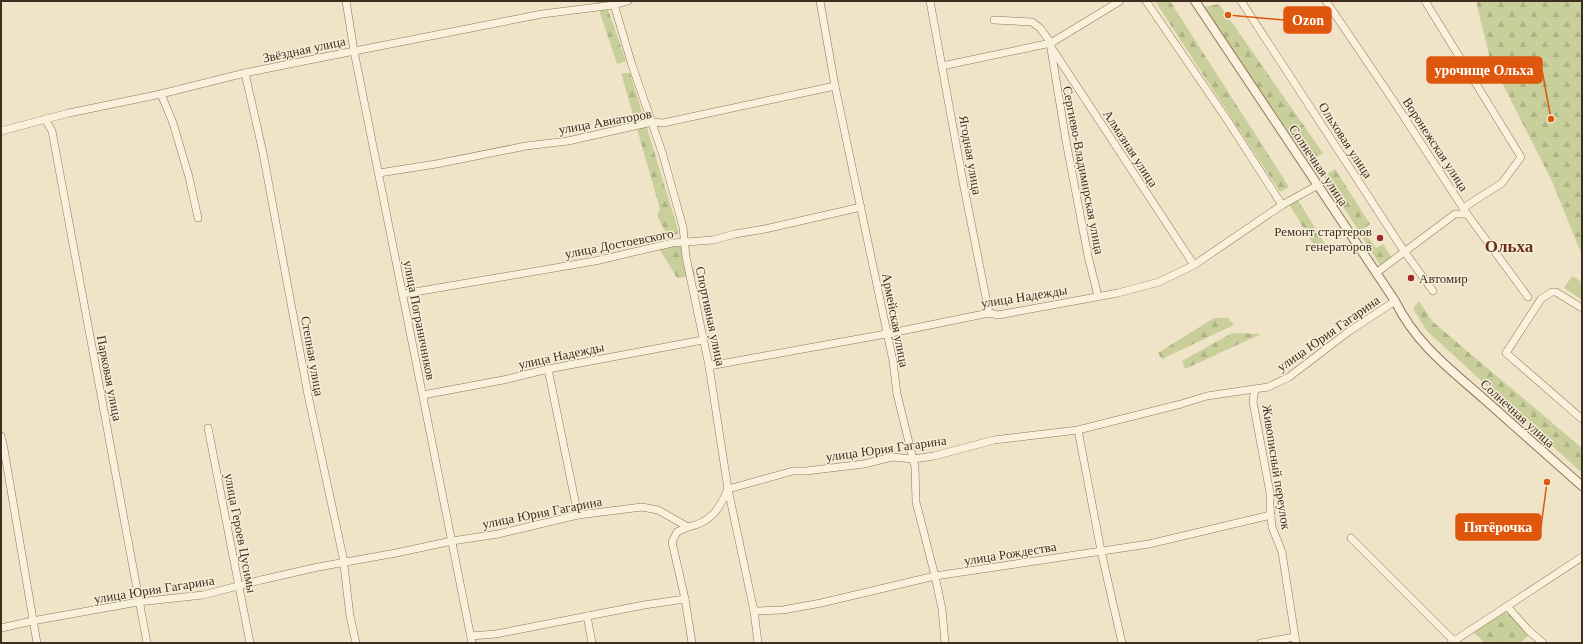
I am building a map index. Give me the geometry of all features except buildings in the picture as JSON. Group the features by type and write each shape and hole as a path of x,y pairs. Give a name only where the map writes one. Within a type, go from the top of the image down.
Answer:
{"street":[{"name":"улица Пограничников","path":"346,1 354,51 472,639"},
{"path":"614,3 628,1"},
{"name":"Армейская улица","path":"820,1 835,86 886,334 893,361 897,394 915,467 916,502 942,609 945,643"},
{"name":"Ягодная улица","path":"930,1 989,312"},
{"path":"942,66 1051,45 1120,1"},
{"path":"1146,1 1228,120 1282,204"},
{"name":"Солнечная улица","path":"1195,1 1395,301 1416,336 1582,486"},
{"name":"Ольховая улица","path":"1241,1 1404,251 1433,291"},
{"name":"Воронежская улица","path":"1326,1 1393,100 1465,211 1528,297"},
{"path":"1376,273 1455,214 1465,211 1502,183 1521,157 1425,1"},
{"name":"Звёздная улица","path":"1,131 45,119 161,94 245,73 542,14 614,3"},
{"name":"Спортивная улица","path":"614,3 632,65 662,152 683,227 686,242 686,257 709,366 728,489 754,611 758,643"},
{"name":"Алмазная улица","path":"994,20 1032,22 1040,28 1194,265"},
{"name":"Сергиево-Владимирская улица","path":"1051,45 1065,134 1088,256 1098,296"},
{"name":"Степная улица","path":"245,73 263,153 308,395 343,562 350,616 356,643"},
{"name":"улица Авиаторов","path":"379,173 436,164 526,146 568,141 652,122 663,123 835,86"},
{"path":"161,94 173,123 183,155 198,218"},
{"name":"Парковая улица","path":"45,119 52,131 115,465 138,602 147,643"},
{"name":"улица Надежды","path":"709,366 886,334 989,312 998,315 1118,293 1159,282 1194,265 1282,204 1318,185"},
{"name":"улица Достоевского","path":"403,294 595,262 672,243 713,240 861,207"},
{"path":"1582,308 1556,292 1552,292 1544,296 1506,353 1582,418"},
{"name":"улица Юрия Гагарина","path":"728,489 793,471 806,471 864,464 892,457 913,459 934,456 994,440 1078,430 1207,396 1268,387 1289,377 1348,332 1395,301"},
{"name":"улица Надежды","path":"423,395 502,380 548,368 703,340"},
{"path":"548,368 578,515"},
{"name":"Живописный переулок","path":"1256,389 1254,394 1254,402 1270,493 1272,527 1282,552 1294,624 1295,640"},
{"name":"улица Героев Цусимы","path":"208,428 250,643"},
{"path":"1078,430 1101,551 1122,643"},
{"path":"1,436 20,538 36,643"},
{"path":"692,643 685,599 672,542 676,532 699,524 713,515 728,489"},
{"name":"улица Юрия Гагарина","path":"1,628 138,602 203,595 343,562 452,541 498,534 578,515 642,507 658,510 688,527"},
{"name":"улица Рождества","path":"754,611 783,610 821,603 935,576 1148,544 1271,515"},
{"path":"1351,538 1453,642 1582,557"},
{"path":"472,639 644,605 685,599"},
{"path":"1507,606 1528,630 1543,643"},
{"path":"588,616 592,643"},
{"path":"1261,643 1295,640"}],"green space":[{"path":"596,1 605,1 626,61 617,64"},
{"path":"1155,1 1170,1 1289,187 1280,192"},
{"path":"1476,1 1582,1 1582,255 1551,179 1490,59"},
{"path":"1219,4 1323,153 1309,162 1204,7"},
{"path":"621,73 630,73 679,233 668,238 657,215 660,209"},
{"path":"1335,169 1370,224 1363,230 1376,248 1383,244 1391,257 1380,265 1324,176"},
{"path":"1298,200 1326,246 1315,247 1289,204"},
{"path":"663,244 685,246 696,275 677,278 660,250"},
{"path":"1572,276 1582,282 1582,300 1564,288"},
{"path":"1419,301 1433,322 1582,448 1582,473 1427,331 1413,309"},
{"path":"1214,318 1228,318 1234,325 1162,359 1158,353"},
{"path":"1232,333 1261,334 1185,369 1182,361"},
{"path":"1503,611 1510,615 1529,635 1520,643 1485,643 1474,633"}],"place":[{"name":"Ozon","path":"1228,15"},
{"name":"урочище Ольха","path":"1551,119"},
{"name":"Ремонт стартеров генераторов","path":"1380,238"},
{"name":"Автомир","path":"1411,278"},
{"name":"Пятёрочка","path":"1547,482"}],"district":[{"name":"Ольха","path":"1509,246"}]}
